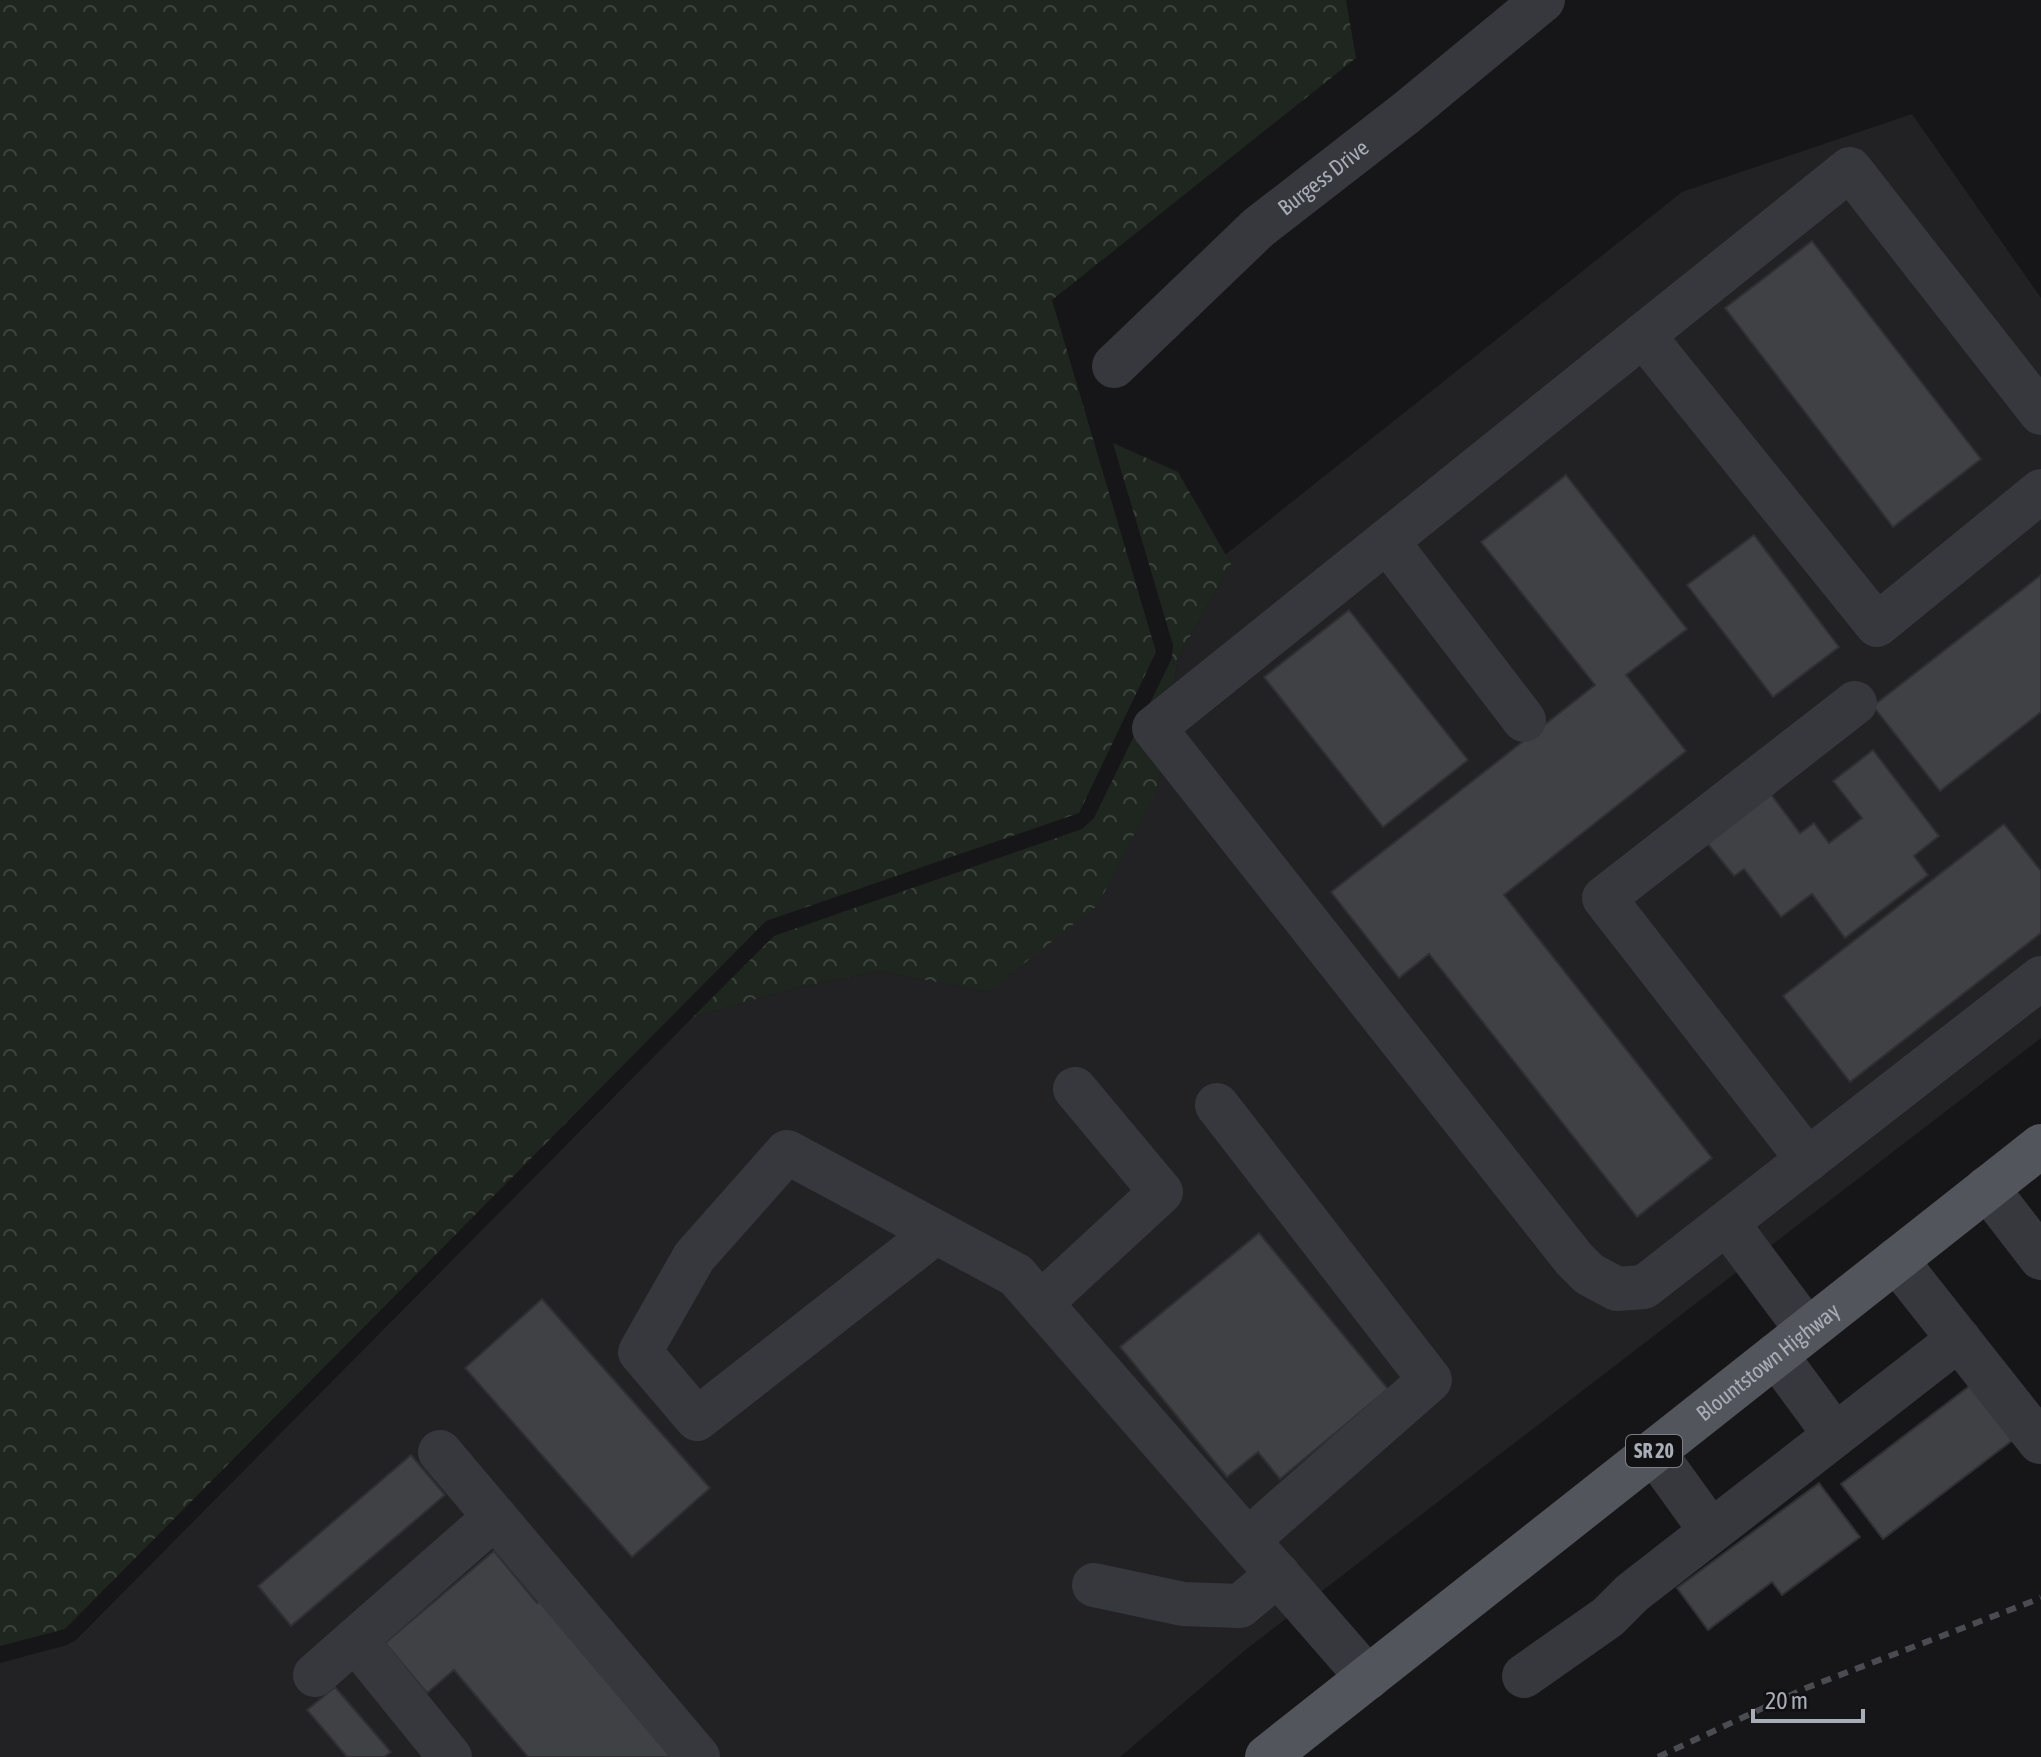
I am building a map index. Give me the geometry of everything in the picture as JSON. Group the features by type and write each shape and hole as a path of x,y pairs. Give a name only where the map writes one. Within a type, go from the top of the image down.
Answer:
{"main road":[{"name":"Blountstown Highway","path":"1267,1757 2041,1146"}],"street":[{"name":"Burgess Drive","path":"1114,366 1259,227 1406,113 1543,0"},
{"path":"2041,413 1850,169 1154,728 1554,1234 1589,1274 1617,1289 1644,1287 2041,978"},
{"path":"1643,335 1877,625 2041,491"},
{"path":"1387,541 1524,720"},
{"path":"1808,1160 1604,898 1855,703"},
{"path":"1041,1303 1161,1192 1075,1089"},
{"path":"1217,1105 1430,1380 1248,1540"},
{"path":"936,1232 697,1419 640,1352 694,1257 787,1152 936,1232 1016,1275 1368,1678"},
{"path":"1987,1188 2041,1258"},
{"path":"1727,1223 1792,1343 1835,1435"},
{"path":"1896,1260 2040,1442"},
{"path":"1524,1676 1608,1617 1632,1593 1959,1339"},
{"path":"440,1452 698,1757"},
{"path":"1654,1452 1711,1531"},
{"path":"315,1675 495,1517"},
{"path":"1094,1585 1183,1604 1240,1606 1278,1574"},
{"path":"355,1640 450,1757"}],"shaded area":[{"path":"1912,114 2041,298 2041,1038 1244,1651 1120,1757 0,1757 0,1663 76,1640 693,1017 792,989 879,971 988,992 1158,787 1178,658 1231,564 1225,555 1682,192"}],"green space":[{"path":"0,0 1346,0 1356,58 1052,300 1156,652 1079,813 766,921 65,1629 0,1646"},
{"path":"1113,443 1178,472 1231,564 1178,658 1158,787 1098,905 988,992 879,971 792,989 693,1017 774,936 1082,829 1094,818 1172,658 1173,645"}],"building":[{"path":"1812,241 1981,459 1893,527 1725,308"},
{"path":"1566,475 1687,629 1626,675 1686,751 1504,895 1712,1158 1637,1217 1429,954 1399,978 1331,892 1595,685 1481,542"},
{"path":"1754,535 1839,647 1773,697 1687,585"},
{"path":"2041,575 2041,712 1940,791 1873,706"},
{"path":"1349,610 1468,760 1383,827 1264,677"},
{"path":"1873,750 1939,836 1914,856 1928,875 1845,938 1812,894 1781,917 1744,869 1734,876 1703,838 1767,789 1800,833 1814,823 1829,843 1862,818 1833,781"},
{"path":"2004,824 2041,871 2041,933 1850,1082 1783,996"},
{"path":"1259,1233 1388,1389 1280,1479 1258,1452 1227,1477 1120,1347"},
{"path":"542,1299 710,1488 632,1557 465,1368"},
{"path":"1980,1378 2022,1433 1883,1539 1841,1484"},
{"path":"411,1455 445,1495 291,1626 258,1586"},
{"path":"1819,1483 1860,1537 1782,1595 1772,1582 1708,1630 1677,1588"},
{"path":"494,1551 537,1603 544,1597 679,1757 528,1757 454,1670 427,1693 385,1643"},
{"path":"335,1687 391,1752 384,1757 347,1757 307,1710"}],"railway":[{"path":"1658,1757 1806,1688 2041,1598"}]}
